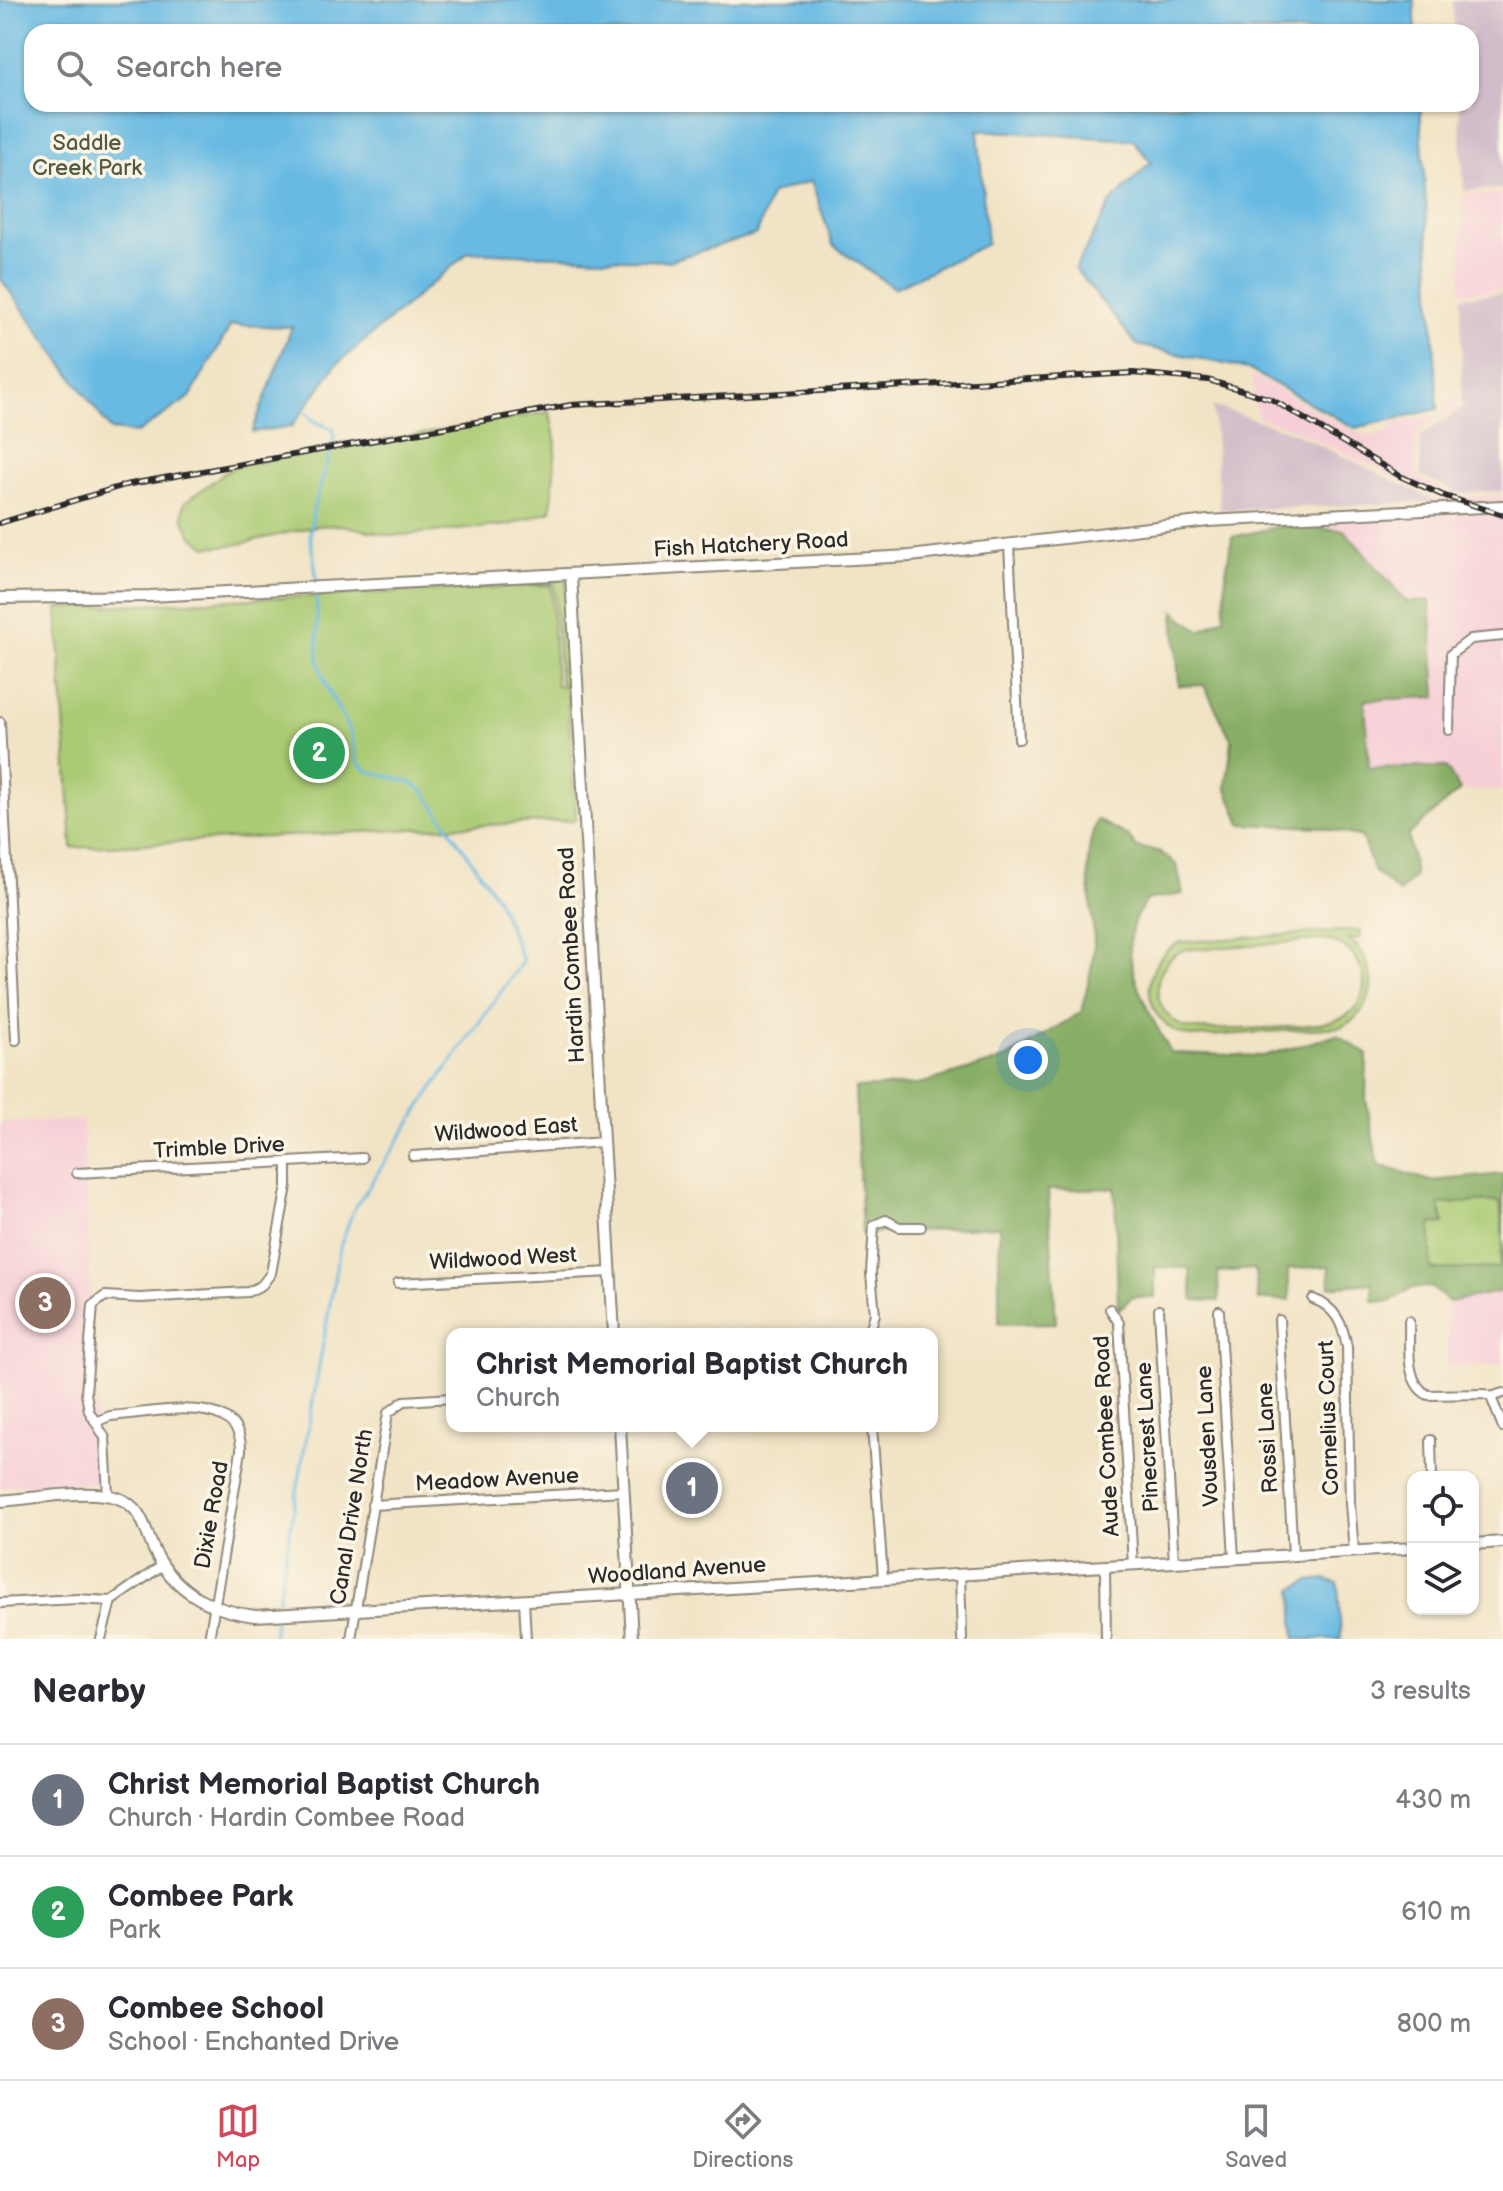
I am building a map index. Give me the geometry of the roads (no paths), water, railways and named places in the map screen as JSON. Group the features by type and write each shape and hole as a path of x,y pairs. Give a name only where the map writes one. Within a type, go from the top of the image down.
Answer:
{"street":[{"name":"Fish Hatchery Road","path":"0,598 150,596 910,556 1208,521 1503,506"},
{"path":"1009,545 1019,739"},
{"name":"Hardin Combee Road","path":"571,575 614,1328"},
{"path":"1449,730 1451,654 1471,639 1503,636"},
{"path":"0,722 16,1040"},
{"name":"Wildwood East","path":"413,1156 603,1142"},
{"name":"Trimble Drive","path":"77,1173 362,1158"},
{"path":"0,1501 108,1495 105,1438 98,1421 89,1411 86,1393 93,1305 105,1296 140,1298 248,1292 262,1285 271,1273 287,1186 287,1163"},
{"path":"871,1328 875,1314 871,1274 874,1225 886,1220 899,1227 921,1227"},
{"name":"Wildwood West","path":"398,1283 611,1272"},
{"name":"Cornelius Court","path":"1313,1299 1334,1312 1344,1328 1354,1551"},
{"name":"Aude Combee Road","path":"1110,1309 1119,1323 1133,1565"},
{"name":"Pinecrest Lane","path":"1159,1310 1174,1563"},
{"name":"Vousden Lane","path":"1219,1311 1234,1558"},
{"name":"Rossi Lane","path":"1279,1320 1293,1554"},
{"path":"1409,1321 1413,1376 1420,1391 1428,1395 1484,1394 1491,1397 1503,1393"},
{"path":"1491,1397 1503,1427"},
{"name":"Canal Drive North","path":"351,1639 388,1413 395,1404 446,1399"},
{"name":"Dixie Road","path":"98,1421 110,1416 207,1410 224,1414 236,1425 241,1451 209,1639"},
{"path":"620,1432 632,1639"},
{"path":"872,1432 883,1578"},
{"path":"1431,1440 1432,1471"},
{"name":"Meadow Avenue","path":"372,1505 624,1491"},
{"name":"Woodland Avenue","path":"108,1495 140,1513 163,1565 181,1586 214,1608 276,1615 1407,1548"},
{"path":"1479,1544 1503,1542"},
{"path":"0,1603 111,1601 163,1565"},
{"path":"1105,1567 1106,1639"},
{"path":"960,1574 962,1639"},
{"path":"524,1600 526,1639"},
{"path":"101,1639 111,1601"}],"water":[{"path":"0,0 1414,0 1416,24 24,24 24,112 1420,112 1438,409 1355,428 1248,369 1137,345 1075,269 1111,202 1151,162 1133,140 978,130 987,244 894,288 833,245 811,181 771,194 757,234 668,261 469,252 336,365 292,426 252,432 292,327 231,325 190,397 137,433 111,430 0,278"},
{"path":"1325,1579 1338,1583 1341,1639 1295,1639 1293,1589 1309,1581"}],"waterway":[{"path":"276,1611 340,1247 353,1211 430,1092 523,961 497,898 424,791 410,782 368,771 358,763 351,734 325,683 318,659 316,574 310,535 313,510 334,440 333,429 314,421 304,410"},
{"path":"273,1639 276,1619"}],"railway":[{"path":"0,523 125,485 571,405 1133,373 1208,380 1271,399 1400,476 1442,495 1503,515"}],"place":[{"name":"Combee Park","path":"319,753"},
{"name":"Combee School","path":"45,1303"},
{"name":"Christ Memorial Baptist Church","path":"692,1488"}],"park label":[{"name":"Saddle Creek Park","path":"87,156"}]}
